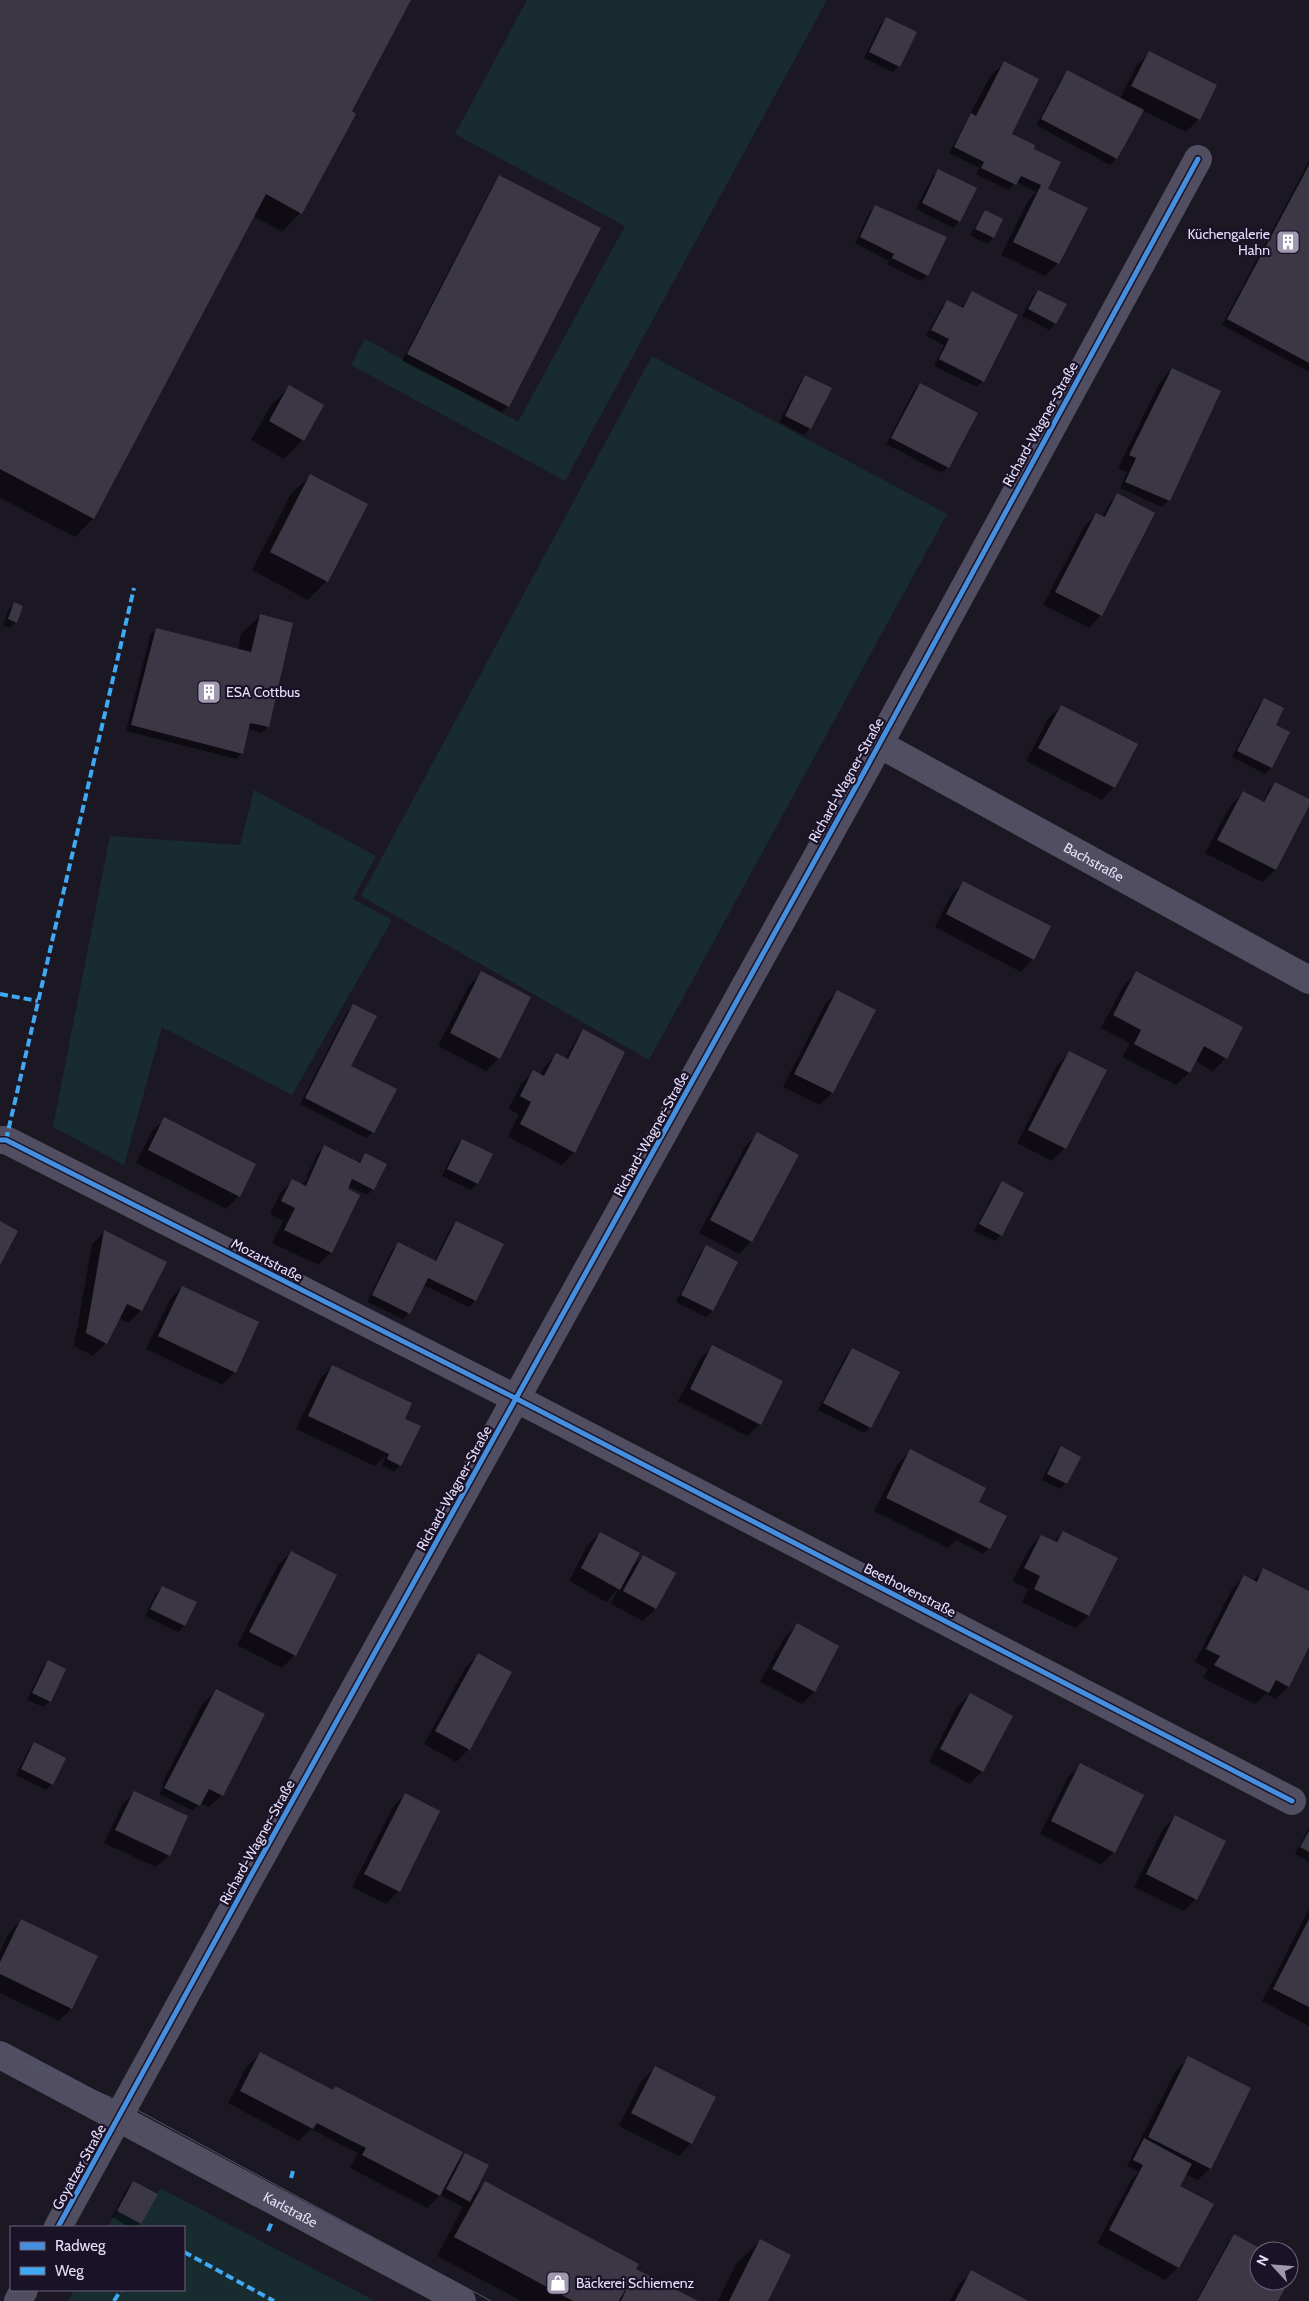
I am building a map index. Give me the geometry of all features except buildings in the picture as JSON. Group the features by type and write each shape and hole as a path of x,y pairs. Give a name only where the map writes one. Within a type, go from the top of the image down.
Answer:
{"street":[{"name":"Richard-Wagner-Straße","path":"118,2118 879,744 1198,159"},
{"name":"Bachstraße","path":"879,744 1309,980"},
{"name":"Mozartstraße","path":"3,1140 517,1399"},
{"name":"Beethovenstraße","path":"517,1399 1292,1801"},
{"name":"Karlstraße","path":"0,2055 462,2301"},
{"name":"Goyatzer Straße","path":"59,2226 118,2118"}],"green space":[{"path":"527,0 827,0 565,481 351,365 365,339 518,422 625,226 455,134"},
{"path":"652,356 947,514 649,1060 361,896"},
{"path":"254,790 376,856 353,899 392,920 292,1095 162,1027 124,1165 53,1127 110,836 240,845"},
{"path":"160,2188 375,2301 68,2301 73,2291 185,2291 185,2226 109,2226 117,2211 141,2224"}],"tram line":[{"path":"0,2050 126,2104 491,2301"},
{"path":"25,2066 114,2127 444,2301"}],"marked path":[{"path":"6,1140 134,588"},
{"path":"0,994 38,1001"},
{"path":"291,2178 293,2171"},
{"path":"268,2231 272,2222"},
{"path":"185,2253 274,2301"},
{"path":"114,2301 120,2291"}],"cycle path":[{"path":"59,2226 254,1870 864,772 1198,159"},
{"path":"0,1140 6,1140 517,1399 1292,1801"}],"place":[{"name":"Küchengalerie Hahn","path":"1288,242"},
{"name":"ESA Cottbus","path":"209,692"},
{"name":"Bäckerei Schiemenz","path":"558,2283"}]}
